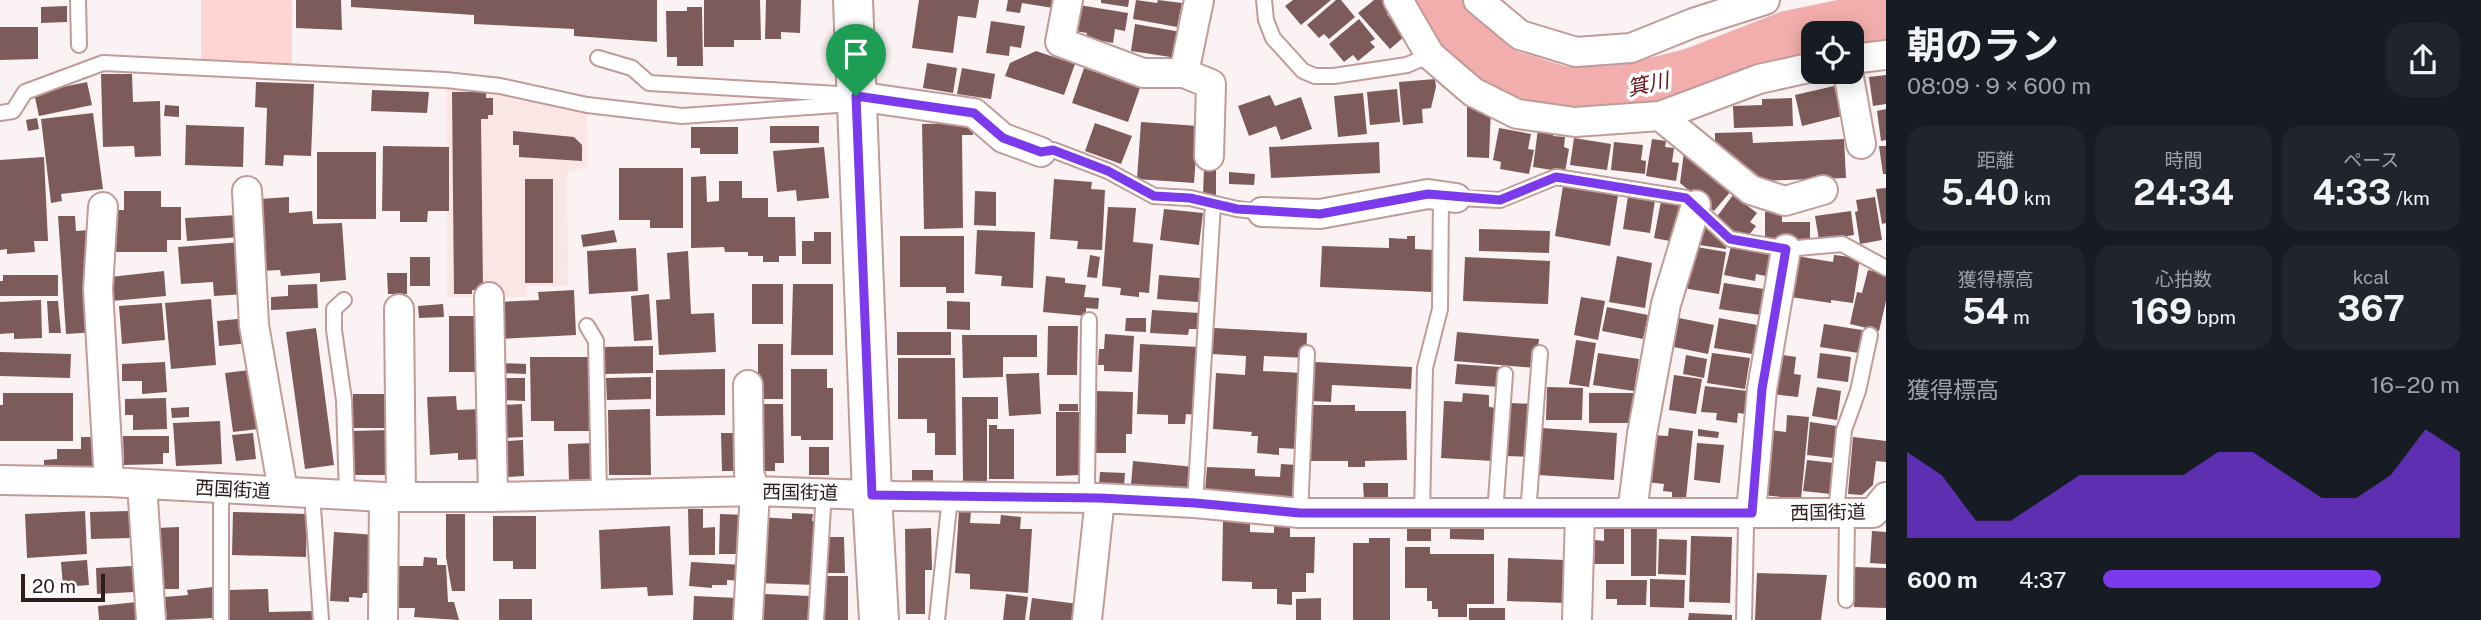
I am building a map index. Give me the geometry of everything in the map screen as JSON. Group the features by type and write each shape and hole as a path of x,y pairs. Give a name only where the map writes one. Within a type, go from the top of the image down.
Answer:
{"main road":[{"path":"853,0 847,101 879,620"}],"street":[{"path":"1068,0 1060,41 1143,73 1184,73 1211,84 1209,156"},
{"path":"1184,73 1199,0"},
{"path":"1398,0 1430,55 1473,92 1517,114 1575,122 1660,116 1759,79 1801,70"},
{"path":"1478,0 1520,34 1576,52 1631,48 1692,11 1765,0"},
{"path":"1864,58 1886,55"},
{"path":"1850,84 1861,144"},
{"path":"847,101 974,113 1003,138 1041,152"},
{"path":"1660,116 1751,190 1785,201 1823,190"},
{"path":"247,191 254,325 283,491"},
{"path":"1262,212 1320,214 1428,194 1449,197"},
{"path":"1632,513 1642,434 1666,304 1696,205"},
{"path":"103,206 98,289 109,482"},
{"path":"1752,513 1762,389 1786,249"},
{"path":"489,297 493,497"},
{"path":"383,620 393,497 399,309"},
{"path":"748,385 750,473 755,491 748,619"},
{"name":"西国街道","path":"0,480 109,482 393,497 755,491 1100,498 1195,503 1300,513 1752,513 1865,510"},
{"path":"142,484 151,620"},
{"path":"1087,620 1100,498"},
{"path":"1577,620 1580,513"}],"lane":[{"path":"78,0 79,45"},
{"path":"1265,0 1266,20 1273,38 1303,71 1315,76 1334,76 1406,65 1430,55"},
{"path":"598,58 632,68 649,83 847,101"},
{"path":"0,113 13,111 25,92 103,63 446,80 500,86 587,104 682,116 847,101"},
{"path":"1041,152 1053,150 1108,171 1154,196 1190,198 1262,212"},
{"path":"1422,514 1425,368 1440,309 1449,197 1500,200 1556,177 1686,198 1730,239 1786,249 1842,244 1886,268"},
{"path":"1195,503 1213,204"},
{"path":"344,300 334,309 334,330 344,400 347,495"},
{"path":"1089,320 1087,487 1100,498"},
{"path":"587,326 596,341 599,495"},
{"path":"1846,600 1865,510 1844,430 1858,391 1871,335"},
{"path":"1300,513 1307,353"},
{"path":"1528,514 1540,353"},
{"path":"1495,514 1505,374"},
{"path":"221,488 221,620"},
{"path":"816,620 824,492"},
{"path":"312,493 321,620"},
{"path":"937,620 950,497"},
{"path":"1744,620 1746,526 1752,513"}],"shaded area":[{"path":"201,0 292,0 292,66 201,61"},
{"path":"446,85 497,90 587,109 588,166 567,173 568,286 527,286 527,297 447,297"}],"building":[{"path":"296,0 341,0 342,30 296,28"},
{"path":"351,0 657,0 657,42 574,36 574,29 474,24 474,15 351,7"},
{"path":"704,0 760,0 761,40 734,40 734,47 704,47"},
{"path":"766,0 801,0 800,33 781,32 781,39 765,39"},
{"path":"919,0 979,0 976,18 958,16 953,53 912,48"},
{"path":"1008,0 1054,0 1053,8 1022,3 1020,13 1006,11"},
{"path":"1101,0 1129,0 1128,7 1101,3"},
{"path":"1136,0 1182,3 1177,27 1133,19"},
{"path":"1293,0 1331,0 1301,25 1285,6"},
{"path":"1336,0 1341,0 1355,17 1329,39 1324,34 1319,38 1307,25"},
{"path":"1374,0 1382,0 1391,10 1387,14 1405,36 1390,49 1358,13"},
{"path":"1079,5 1128,13 1125,31 1115,29 1113,43 1086,38 1087,33 1075,31"},
{"path":"67,6 67,22 41,23 41,7"},
{"path":"687,7 702,7 703,66 677,66 677,57 667,57 666,11 687,11"},
{"path":"1359,19 1375,39 1370,42 1375,47 1358,61 1353,55 1344,62 1329,44"},
{"path":"991,21 1025,26 1021,48 1010,46 1009,56 986,53"},
{"path":"1135,24 1181,32 1177,58 1131,51"},
{"path":"0,27 38,27 38,59 0,60"},
{"path":"1036,51 1075,64 1064,95 1005,76 1010,63"},
{"path":"927,63 957,68 953,93 923,88"},
{"path":"962,68 995,74 991,99 957,94"},
{"path":"1084,68 1140,88 1128,122 1072,103"},
{"path":"101,74 132,74 133,102 160,101 161,156 135,157 134,146 103,147"},
{"path":"1886,75 1886,104 1873,106 1869,77"},
{"path":"1435,79 1431,108 1422,109 1423,123 1403,125 1399,82"},
{"path":"87,82 92,105 39,116 34,93"},
{"path":"256,82 314,84 311,156 284,155 283,166 265,165 267,108 255,107"},
{"path":"1834,86 1842,116 1802,126 1795,95"},
{"path":"1397,89 1400,122 1370,125 1367,92"},
{"path":"372,90 429,92 427,113 371,111"},
{"path":"452,92 486,92 486,98 493,98 493,115 488,115 488,119 481,119 483,290 472,290 472,294 454,294"},
{"path":"1363,93 1367,134 1338,137 1334,96"},
{"path":"1270,95 1275,106 1301,97 1312,129 1281,140 1276,126 1249,136 1238,106"},
{"path":"1792,98 1793,126 1734,128 1733,106 1762,105 1762,99"},
{"path":"165,105 179,106 179,117 164,116"},
{"path":"1467,107 1491,107 1489,158 1467,157"},
{"path":"1886,109 1886,140 1881,141 1877,111"},
{"path":"93,113 103,189 61,194 62,201 51,203 41,119"},
{"path":"37,118 39,129 28,131 26,120"},
{"path":"1141,122 1198,126 1194,183 1137,179"},
{"path":"972,123 973,135 962,135 963,228 924,229 922,124"},
{"path":"1095,123 1132,136 1121,164 1085,151"},
{"path":"186,125 244,127 243,167 185,165"},
{"path":"770,126 819,126 819,143 770,143"},
{"path":"691,127 738,127 738,154 700,154 700,148 691,148"},
{"path":"1499,128 1531,134 1528,149 1534,150 1529,174 1500,169 1501,162 1493,160"},
{"path":"1538,129 1554,131 1553,136 1565,137 1564,147 1569,149 1565,172 1533,167"},
{"path":"513,131 574,137 582,145 582,161 519,157 519,145 513,145"},
{"path":"1752,132 1753,143 1844,139 1846,178 1756,181 1715,149 1715,133"},
{"path":"1574,138 1611,144 1607,170 1570,165"},
{"path":"1652,139 1666,141 1665,147 1674,148 1672,162 1679,163 1676,181 1646,176"},
{"path":"1379,142 1380,173 1271,178 1269,147"},
{"path":"1614,142 1643,145 1641,160 1646,161 1645,174 1611,170"},
{"path":"383,146 449,147 449,211 428,211 427,222 400,222 400,211 382,211"},
{"path":"1879,146 1886,146 1886,174 1883,174"},
{"path":"824,147 829,198 797,201 796,190 777,192 773,151"},
{"path":"317,152 376,152 376,219 317,219"},
{"path":"1684,152 1731,191 1714,211 1680,183"},
{"path":"44,157 48,241 34,241 35,252 7,254 7,249 0,250 0,160"},
{"path":"619,168 683,168 683,228 650,228 650,220 619,220"},
{"path":"1204,168 1216,168 1216,196 1203,195"},
{"path":"1229,172 1255,174 1254,185 1229,184"},
{"path":"706,176 707,202 719,201 719,181 742,181 742,198 768,198 768,217 795,217 796,256 779,256 779,262 763,262 763,256 748,256 748,252 725,252 724,247 691,248 691,177"},
{"path":"525,179 553,179 553,283 525,283"},
{"path":"1054,179 1092,182 1091,189 1105,190 1102,250 1077,249 1078,241 1050,239"},
{"path":"1563,186 1618,195 1610,246 1555,236"},
{"path":"1886,188 1886,223 1882,224 1876,189"},
{"path":"124,191 161,191 161,207 181,207 181,240 167,240 167,252 112,252 112,210 124,210"},
{"path":"975,191 996,192 996,226 974,225"},
{"path":"1733,195 1757,213 1750,222 1756,226 1745,240 1716,218"},
{"path":"1628,196 1655,200 1650,233 1623,229"},
{"path":"289,197 289,213 312,211 313,224 342,223 346,280 320,282 320,273 281,276 280,270 260,271 260,199"},
{"path":"1875,197 1882,240 1860,244 1856,200"},
{"path":"1661,201 1688,206 1680,243 1654,238"},
{"path":"1108,207 1136,208 1133,242 1153,244 1149,293 1139,292 1139,297 1120,295 1121,288 1102,286"},
{"path":"1164,209 1203,213 1199,245 1160,240"},
{"path":"1851,211 1854,235 1819,240 1815,216"},
{"path":"1765,212 1782,212 1782,222 1810,222 1810,240 1765,240"},
{"path":"238,215 240,237 187,241 185,218"},
{"path":"58,216 75,216 76,231 90,230 96,332 66,334"},
{"path":"1697,221 1727,242 1726,249 1693,244"},
{"path":"1479,229 1550,231 1549,253 1479,251"},
{"path":"614,230 617,242 583,247 581,235"},
{"path":"977,230 1035,232 1033,288 1001,286 1002,276 975,274"},
{"path":"814,232 831,232 831,264 802,264 802,241 814,241"},
{"path":"900,236 964,236 964,293 946,293 946,287 900,287"},
{"path":"1407,236 1415,236 1415,249 1434,250 1432,292 1320,287 1322,246 1389,248 1389,238 1407,239"},
{"path":"242,242 246,294 214,296 213,282 181,284 178,247"},
{"path":"1691,246 1726,252 1719,294 1683,288"},
{"path":"1731,246 1774,255 1770,277 1756,274 1755,281 1724,275"},
{"path":"636,248 638,291 589,294 587,251"},
{"path":"688,251 691,314 714,313 716,352 659,355 656,300 670,299 667,253"},
{"path":"1090,255 1100,257 1097,278 1087,277"},
{"path":"1790,255 1833,262 1834,255 1860,258 1853,303 1831,300 1831,303 1784,296"},
{"path":"1617,256 1652,263 1645,308 1609,302"},
{"path":"410,257 430,257 430,286 410,286"},
{"path":"1465,257 1550,261 1548,304 1463,301"},
{"path":"1868,270 1886,274 1886,301 1879,331 1850,324 1857,292 1862,293"},
{"path":"164,271 166,296 112,301 110,277"},
{"path":"387,273 407,273 407,294 388,294"},
{"path":"3,275 58,275 58,296 0,296 0,281 3,281"},
{"path":"1159,275 1200,278 1198,302 1157,299"},
{"path":"1046,276 1065,278 1065,283 1086,285 1084,297 1099,298 1098,309 1086,308 1086,316 1043,312"},
{"path":"1724,283 1764,289 1760,315 1719,309"},
{"path":"317,284 318,308 271,310 271,297 288,296 288,285"},
{"path":"752,284 783,284 783,324 752,324"},
{"path":"793,284 833,284 833,355 791,355"},
{"path":"574,290 576,335 498,339 497,302 539,300 538,292"},
{"path":"649,294 652,340 634,341 631,296"},
{"path":"1581,297 1605,301 1598,340 1574,335"},
{"path":"211,299 216,365 171,369 165,303"},
{"path":"41,300 42,338 14,339 14,333 0,334 0,302"},
{"path":"47,301 58,301 61,333 49,333"},
{"path":"947,301 970,302 970,330 947,329"},
{"path":"162,303 165,340 122,344 119,306"},
{"path":"443,304 444,317 419,318 418,306"},
{"path":"1607,307 1648,315 1643,339 1602,331"},
{"path":"1152,310 1199,313 1198,329 1189,329 1188,335 1150,333"},
{"path":"449,316 477,316 477,372 449,372"},
{"path":"248,318 250,343 219,346 217,321"},
{"path":"1126,318 1146,318 1146,332 1125,331"},
{"path":"1679,318 1714,325 1708,354 1674,347"},
{"path":"1719,318 1757,325 1752,354 1714,348"},
{"path":"1824,324 1862,330 1859,353 1820,347"},
{"path":"1048,326 1078,326 1077,375 1047,375"},
{"path":"316,328 334,465 305,469 286,332"},
{"path":"1214,328 1307,333 1306,358 1264,356 1263,371 1303,373 1299,449 1279,448 1279,455 1257,453 1258,436 1251,436 1252,432 1213,429 1216,373 1245,375 1246,356 1212,354"},
{"path":"897,332 951,332 951,355 897,355"},
{"path":"1457,332 1539,339 1536,368 1454,361"},
{"path":"1105,334 1134,336 1132,372 1104,371 1104,365 1098,365 1099,349 1104,349"},
{"path":"962,335 1037,335 1037,357 1003,357 1003,377 963,378"},
{"path":"1576,340 1596,343 1589,387 1569,384"},
{"path":"758,344 783,344 783,399 758,399"},
{"path":"1140,344 1199,347 1196,415 1186,414 1185,424 1168,424 1168,415 1137,414"},
{"path":"653,346 653,373 603,374 602,347"},
{"path":"0,352 71,354 70,378 0,376"},
{"path":"1598,353 1639,359 1634,391 1593,385"},
{"path":"1712,353 1750,358 1745,389 1707,383"},
{"path":"1820,353 1851,357 1848,382 1817,378"},
{"path":"1776,354 1796,357 1794,374 1801,375 1798,397 1771,394"},
{"path":"1686,355 1707,359 1704,378 1683,374"},
{"path":"530,357 593,357 593,375 589,375 589,431 554,431 554,421 531,421"},
{"path":"898,358 955,358 956,455 935,455 935,433 927,433 927,419 898,419"},
{"path":"165,362 167,392 142,394 142,381 122,381 122,364"},
{"path":"1314,362 1412,367 1411,389 1332,385 1331,402 1312,401"},
{"path":"500,363 526,364 526,374 499,373"},
{"path":"1457,364 1501,367 1500,387 1455,384"},
{"path":"257,369 265,428 233,432 225,373"},
{"path":"725,369 725,415 656,416 656,370"},
{"path":"791,369 827,369 827,388 833,388 833,440 801,440 801,436 791,436"},
{"path":"1039,373 1041,414 1009,416 1006,374"},
{"path":"1674,375 1702,379 1696,414 1669,410"},
{"path":"651,377 651,399 607,400 606,378"},
{"path":"499,378 525,378 525,401 499,400"},
{"path":"1705,386 1756,392 1753,415 1738,413 1737,423 1716,420 1717,413 1701,412"},
{"path":"1547,387 1583,388 1582,420 1546,420"},
{"path":"1817,387 1841,391 1837,420 1812,416"},
{"path":"1094,391 1133,392 1132,434 1126,434 1126,453 1093,453"},
{"path":"3,393 73,393 73,441 0,441 0,405 3,405"},
{"path":"1463,393 1489,395 1489,407 1497,408 1493,461 1441,458 1444,401 1462,402"},
{"path":"1589,393 1642,393 1642,423 1589,423"},
{"path":"353,394 390,394 390,428 353,428"},
{"path":"456,396 457,410 482,409 485,459 458,460 458,453 430,455 427,397"},
{"path":"962,397 998,397 998,419 987,419 987,482 963,482"},
{"path":"166,398 167,429 133,430 133,415 125,415 125,399"},
{"path":"1510,403 1534,404 1532,457 1507,456"},
{"path":"522,404 523,437 503,438 502,405"},
{"path":"758,404 783,404 784,463 775,463 775,471 758,471"},
{"path":"1059,404 1078,404 1078,411 1059,411"},
{"path":"1310,405 1355,405 1355,411 1406,411 1407,460 1365,461 1365,467 1348,467 1348,461 1311,461"},
{"path":"189,407 189,417 172,418 171,408"},
{"path":"650,409 651,475 609,475 608,410"},
{"path":"1056,412 1079,412 1079,475 1056,476"},
{"path":"1787,415 1809,417 1801,499 1762,495 1768,430 1786,432"},
{"path":"220,421 222,464 176,466 173,423"},
{"path":"1810,422 1837,426 1833,458 1807,455"},
{"path":"989,425 997,425 997,429 1014,429 1014,479 989,479"},
{"path":"1541,428 1617,433 1614,480 1538,475"},
{"path":"1669,428 1693,431 1686,498 1672,497 1672,492 1663,491 1664,484 1646,482 1651,435 1668,436"},
{"path":"1698,429 1719,432 1718,438 1698,436"},
{"path":"390,430 391,475 352,475 351,431"},
{"path":"253,433 256,459 236,461 232,435"},
{"path":"721,433 736,433 736,471 722,471"},
{"path":"123,436 169,436 169,453 163,453 163,464 124,465"},
{"path":"81,437 102,437 102,470 44,470 44,460 57,459 57,449 81,449"},
{"path":"1853,437 1886,441 1886,462 1876,461 1873,485 1862,495 1848,494"},
{"path":"523,440 524,476 507,477 506,441"},
{"path":"593,443 595,481 569,482 568,444"},
{"path":"1697,443 1724,445 1720,483 1694,480"},
{"path":"809,447 829,447 829,475 809,475"},
{"path":"1807,460 1834,463 1831,494 1803,491"},
{"path":"1133,461 1194,467 1192,490 1131,485"},
{"path":"1281,464 1297,465 1295,499 1205,493 1207,467 1255,469 1255,476 1280,477"},
{"path":"912,470 933,470 933,482 912,482"},
{"path":"1100,472 1125,473 1124,486 1099,486"},
{"path":"1363,483 1388,483 1388,499 1364,500"},
{"path":"688,509 703,509 703,528 715,527 715,555 689,555"},
{"path":"959,510 971,511 970,523 1000,524 1001,515 1021,517 1020,529 1032,529 1028,593 970,589 970,574 955,573"},
{"path":"85,511 87,554 27,558 25,514"},
{"path":"129,511 130,538 91,539 90,512"},
{"path":"233,512 307,514 306,557 232,555"},
{"path":"792,513 813,514 812,521 820,521 817,585 757,583 760,517 792,519"},
{"path":"446,514 465,514 465,591 452,591 446,557"},
{"path":"720,514 746,515 744,554 719,554"},
{"path":"493,516 536,516 536,569 513,569 513,561 493,561"},
{"path":"1223,517 1250,517 1250,532 1274,533 1274,523 1290,524 1290,537 1315,537 1314,573 1306,573 1306,592 1292,592 1292,605 1277,604 1277,589 1252,589 1252,582 1222,581"},
{"path":"1407,520 1431,521 1431,541 1407,541"},
{"path":"1604,521 1624,521 1624,564 1594,564 1595,540 1604,541"},
{"path":"1450,522 1484,522 1484,540 1450,539"},
{"path":"1631,525 1657,525 1656,576 1631,576"},
{"path":"670,526 673,595 648,596 647,587 601,589 599,530"},
{"path":"179,527 179,589 158,589 157,528"},
{"path":"931,528 932,570 925,570 925,614 906,614 905,529"},
{"path":"1872,531 1886,532 1886,564 1870,563"},
{"path":"334,532 376,535 372,593 363,593 362,598 349,597 349,602 330,601"},
{"path":"1691,536 1732,537 1730,603 1689,602"},
{"path":"825,537 844,537 845,573 826,573"},
{"path":"1369,538 1390,538 1390,620 1353,620 1353,543 1369,543"},
{"path":"1659,539 1687,540 1686,575 1658,574"},
{"path":"1405,547 1430,547 1430,554 1494,554 1494,604 1467,604 1467,617 1438,617 1438,609 1432,609 1432,601 1427,601 1427,588 1405,588"},
{"path":"424,557 437,558 437,565 446,565 448,602 454,602 459,620 414,617 415,608 391,608 392,566 423,566"},
{"path":"1508,558 1565,560 1565,603 1507,601"},
{"path":"87,560 89,585 63,587 61,562"},
{"path":"691,562 743,565 741,581 727,580 727,585 712,585 712,588 689,586"},
{"path":"132,566 134,592 97,594 96,568"},
{"path":"1855,567 1886,568 1886,608 1854,607"},
{"path":"1757,573 1827,575 1821,620 1755,620"},
{"path":"824,576 848,576 848,620 824,620"},
{"path":"1650,579 1685,580 1684,608 1650,607"},
{"path":"1606,580 1647,580 1646,605 1617,605 1617,599 1606,599"},
{"path":"213,587 215,618 167,620 165,597 188,595 187,590"},
{"path":"268,589 269,612 313,611 313,620 230,620 229,590"},
{"path":"765,594 810,596 809,620 763,620"},
{"path":"1006,594 1028,597 1025,620 1003,620"},
{"path":"694,596 737,598 736,620 693,620"},
{"path":"1032,598 1078,604 1076,620 1029,620"},
{"path":"1321,598 1321,620 1296,620 1296,599"},
{"path":"499,599 532,599 532,620 499,620"},
{"path":"137,602 139,620 99,620 98,606"},
{"path":"1469,608 1505,608 1505,620 1469,620"},
{"path":"1689,613 1732,615 1732,620 1688,620"}],"waterway":[{"name":"箕川","path":"1436,0 1458,35 1505,74 1562,92 1625,90 1691,74 1789,36 1886,16"}],"route":[{"path":"856,96 974,113 1003,138 1041,152 1053,150 1108,171 1154,196 1190,198 1237,209 1320,214 1428,194 1500,200 1556,177 1686,198 1730,239 1786,249 1762,389 1752,513 1300,513 1195,503 1100,498 872,495 856,96"}]}
